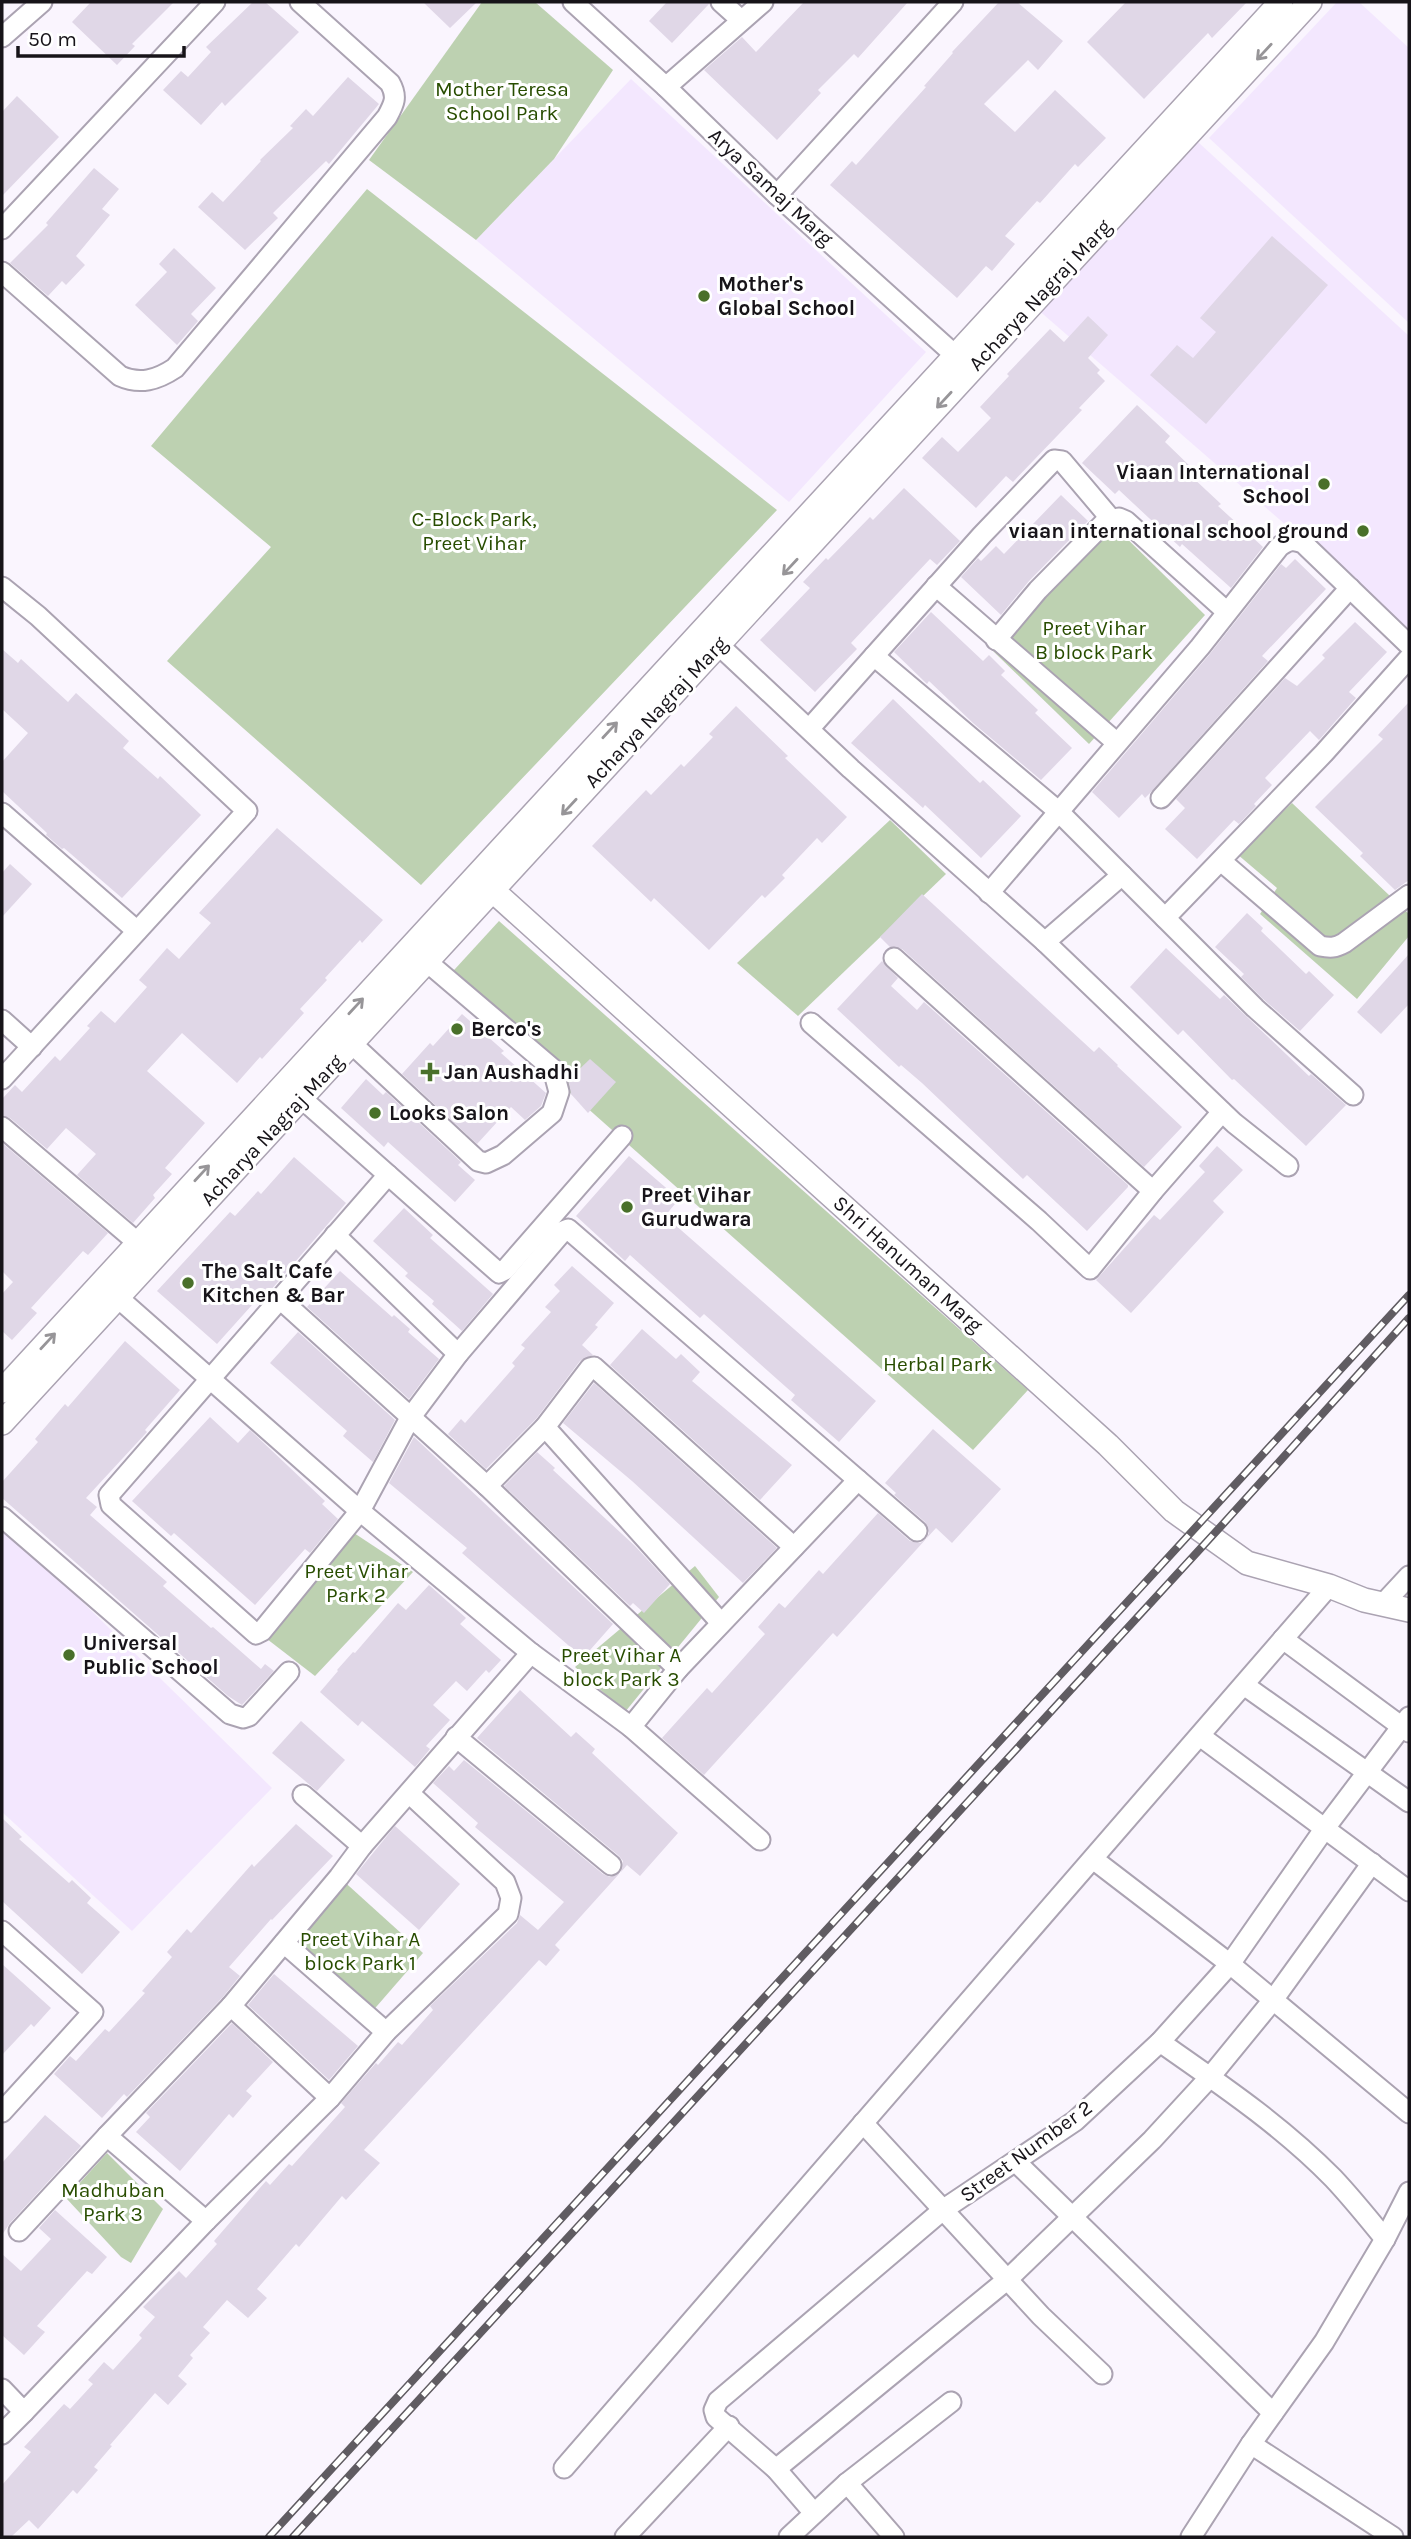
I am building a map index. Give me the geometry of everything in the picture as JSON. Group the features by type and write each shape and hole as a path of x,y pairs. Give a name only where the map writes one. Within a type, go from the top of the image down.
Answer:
{"street":[{"path":"2,37 42,2"},
{"path":"2,229 215,2"},
{"path":"2,272 120,376 131,381 146,381 162,377 175,368 387,117 395,104 395,92 390,83 300,2"},
{"name":"Arya Samaj Marg","path":"573,2 666,87 777,195 963,362"},
{"path":"721,2 741,20"},
{"path":"666,87 763,2"},
{"path":"777,195 953,2"},
{"name":"Acharya Nagraj Marg","path":"2,1391 109,1290 293,1091 963,362 1281,2"},
{"name":"Acharya Nagraj Marg","path":"963,362 1310,2"},
{"path":"810,728 936,586 1054,460 1062,461 1111,519"},
{"path":"996,640 1038,590 1104,522 1111,519 1126,521 1227,612"},
{"path":"989,893 1279,547 1294,540 1303,543 1409,645"},
{"path":"936,586 1117,743"},
{"path":"2,587 38,616 247,811 2,1079"},
{"path":"1161,798 1350,588"},
{"path":"710,637 851,769 1045,942 1223,1112 1288,1166"},
{"path":"874,656 1058,811 1255,1008 1353,1095"},
{"path":"1165,918 1222,861 1409,658"},
{"path":"2,813 137,931"},
{"path":"1222,861 1320,946 1335,948 1344,943 1409,895"},
{"path":"1045,942 1122,875"},
{"name":"Acharya Nagraj Marg","path":"2,1423 109,1290 137,1242 293,1091 351,1043 426,961 484,883"},
{"name":"Shri Hanuman Marg","path":"484,883 1108,1445 1174,1511 1247,1563 1329,1586 1364,1600 1409,1610"},
{"path":"894,958 1153,1191"},
{"path":"351,1043 478,1161 486,1163 503,1155 552,1113 559,1092 553,1069 426,961"},
{"path":"2,1020 32,1047"},
{"path":"810,1023 1039,1221 1090,1269 1153,1191 1223,1112"},
{"path":"293,1091 499,1272 505,1270 622,1136"},
{"path":"2,1127 137,1242"},
{"path":"388,1175 110,1492 111,1505 256,1634 262,1631 360,1511 410,1418 458,1353 564,1231 569,1230 917,1531"},
{"path":"335,1235 458,1353"},
{"path":"109,1290 360,1511 531,1653 631,1727 760,1840"},
{"path":"280,1299 487,1486 678,1669"},
{"path":"487,1486 545,1427 590,1368 595,1367 794,1547"},
{"path":"545,1427 721,1623"},
{"path":"631,1727 678,1669 858,1480"},
{"path":"2,1517 230,1714 243,1718 249,1716 289,1672"},
{"path":"1383,1604 1409,1576"},
{"path":"564,2468 1329,1586"},
{"path":"1283,1639 1407,1725"},
{"path":"19,2231 231,2006 362,1846 531,1653"},
{"path":"1244,1685 1409,1802"},
{"name":"Street Number 2","path":"729,2426 716,2417 714,2410 718,2401 944,2209 1075,2121 1160,2042 1230,1964 1366,1772 1407,1725"},
{"path":"1199,1736 1409,1891"},
{"path":"456,1737 611,1865"},
{"path":"2,2434 206,2221 330,2098 386,2032 508,1914 511,1898 505,1882 409,1793"},
{"path":"303,1795 362,1846"},
{"path":"1093,1859 1230,1964 1409,2113"},
{"path":"776,2469 1008,2279 1152,2140 1210,2077 1273,2000 1372,1863"},
{"path":"2,1931 93,2012 2,2112"},
{"path":"284,1942 386,2032"},
{"path":"231,2006 330,2098"},
{"path":"1160,2042 1290,2137 1333,2178 1385,2238"},
{"path":"863,2123 1041,2316 1102,2374"},
{"path":"107,2136 206,2221"},
{"path":"1016,2162 1273,2413"},
{"path":"1191,2537 1251,2444 1324,2342 1409,2192"},
{"path":"2,2389 24,2412"},
{"path":"789,2537 847,2483 951,2402"},
{"path":"625,2537 729,2426 776,2469 814,2513"},
{"path":"1251,2444 1393,2537"},
{"path":"847,2483 894,2537"}],"shaded area":[{"path":"1337,2 1359,2 1409,48 1409,323 1209,138"},
{"name":"Mother's Global School","path":"631,79 926,352 789,502 476,240"},
{"name":"Viaan International School","path":"1198,142 1409,336 1409,632 1036,308"},
{"name":"Universal Public School","path":"2,1523 272,1788 132,1931 2,1812"}],"green space":[{"name":"Mother Teresa School Park","path":"482,2 535,2 613,70 554,159 476,240 369,160"},
{"name":"C-Block Park, Preet Vihar","path":"367,189 777,510 421,885 167,661 271,547 151,446"},
{"name":"Preet Vihar B block Park","path":"1113,525 1205,615 1089,744 993,651"},
{"path":"1292,803 1409,914 1409,936 1357,999 1260,914 1277,888 1237,854"},
{"path":"890,820 946,874 798,1016 737,963"},
{"name":"Herbal Park","path":"499,921 1028,1390 973,1450 444,981"},
{"name":"Preet Vihar Park 2","path":"354,1533 413,1572 315,1676 267,1639"},
{"name":"Preet Vihar A block Park 3","path":"695,1566 719,1597 625,1712 575,1667"},
{"name":"Preet Vihar A block Park 1","path":"339,1877 423,1953 370,2014 286,1940"},
{"name":"Madhuban Park 3","path":"107,2153 163,2209 131,2263 121,2257 66,2198"}],"building":[{"path":"91,2 174,2 132,44 135,46 117,65 72,22"},
{"path":"253,2 265,2 299,32 225,106 222,102 201,125 163,90 181,71 188,77 211,52 206,47"},
{"path":"423,2 477,2 450,28"},
{"path":"667,2 709,4 672,43 649,21"},
{"path":"804,2 908,2 858,58 854,54 818,90 821,93 777,140 704,70 742,37 756,52"},
{"path":"999,2 1017,2 1063,41 1038,70 1028,60 984,104 1015,132 1055,90 1106,138 1078,167 1075,164 1040,203 1037,201 1005,236 1015,244 992,271 986,266 957,298 830,185 852,161 856,165 926,87 924,86 952,52"},
{"path":"1126,2 1247,2 1212,38 1208,33 1144,99 1087,42"},
{"path":"348,77 379,104 329,164 326,161 273,213 278,218 245,250 198,207 212,192 223,202 293,128 290,126 306,109 313,116"},
{"path":"17,96 59,137 2,196 2,112"},
{"path":"94,168 119,189 102,209 110,215 76,256 85,265 66,285 62,281 48,296 10,263 48,225 46,223"},
{"path":"1272,236 1328,285 1206,424 1150,375 1177,345 1193,358 1216,332 1200,318"},
{"path":"174,248 216,288 191,314 198,321 177,345 135,305 167,272 159,264"},
{"path":"1088,316 1108,335 1088,358 1100,370 1097,373 1105,381 1079,408 1082,410 1013,482 1006,476 976,508 922,458 942,437 958,452 991,418 980,407 1050,329 1064,342"},
{"path":"1137,405 1170,436 1165,442 1195,471 1191,476 1221,504 1218,506 1263,547 1231,588 1182,544 1180,547 1119,490 1115,494 1082,463"},
{"path":"904,488 960,541 937,565 930,559 851,643 857,649 815,692 760,640 810,588 803,582 870,517 873,520"},
{"path":"1061,495 1088,521 1029,581 1001,615 961,577 978,558 981,561 996,546 1004,554"},
{"path":"1295,559 1326,589 1262,656 1268,661 1151,792 1145,798 1142,794 1119,818 1092,792 1209,655 1281,564 1286,568"},
{"path":"931,612 983,661 989,655 1005,671 1001,675 1038,710 1035,713 1072,748 1041,780 973,723 929,681 927,684 894,652"},
{"path":"1355,622 1387,652 1349,692 1356,698 1319,740 1310,731 1265,778 1272,785 1254,804 1256,806 1239,824 1234,820 1197,859 1165,829 1185,808 1176,799 1285,678 1297,686 1325,658 1322,655"},
{"path":"2,649 18,663 21,659 68,702 76,693 129,741 123,748 158,779 160,776 201,815 122,898 46,835 47,833 2,791 2,762 28,733 2,709"},
{"path":"893,699 980,783 983,780 1021,816 981,858 925,805 923,808 851,743"},
{"path":"1409,702 1409,880 1395,890 1360,856 1363,853 1315,807 1383,739 1378,735"},
{"path":"736,706 788,756 785,758 847,817 822,843 817,838 782,875 785,878 765,898 762,895 709,950 654,898 651,902 592,846 646,790 651,795 681,764 684,767 713,737 709,734"},
{"path":"277,828 383,920 362,943 360,940 325,978 327,980 300,1009 304,1013 237,1083 182,1033 147,1071 205,1123 165,1168 172,1174 133,1223 77,1175 96,1154 66,1128 47,1149 10,1118 2,1115 2,1099 15,1085 22,1092 55,1056 60,1061 90,1028 87,1026 101,1011 115,1023 147,987 139,980 167,948 179,959 211,923 199,913"},
{"path":"10,864 32,884 2,917 2,873"},
{"path":"922,894 1094,1052 1099,1047 1182,1127 1144,1167 902,949 890,947 880,937"},
{"path":"1247,913 1263,928 1261,931 1306,974 1309,971 1334,995 1300,1031 1263,999 1241,977 1244,974 1215,947"},
{"path":"1166,948 1220,999 1224,995 1309,1076 1311,1074 1346,1105 1306,1146 1232,1080 1183,1030 1178,1035 1130,987"},
{"path":"1409,954 1409,1004 1381,1034 1357,1012"},
{"path":"882,961 898,978 891,986 917,1010 924,1002 1128,1185 1087,1231 1027,1175 1023,1179 922,1083 901,1065 899,1067 837,1009"},
{"path":"462,1014 546,1093 541,1106 525,1120 511,1107 477,1144 402,1074 430,1043 433,1046"},
{"path":"590,1059 616,1082 588,1113 571,1094 568,1080"},
{"path":"366,1079 383,1095 386,1092 461,1162 458,1165 475,1180 455,1202 388,1142 384,1147 341,1108"},
{"path":"2,1143 108,1233 88,1255 83,1251 31,1308 37,1313 12,1340 2,1331 2,1294 13,1282 2,1271"},
{"path":"1217,1146 1243,1170 1213,1201 1224,1212 1131,1313 1096,1280 1154,1215 1160,1220 1205,1172 1199,1166"},
{"path":"629,1156 679,1199 665,1216 876,1401 839,1442 791,1400 795,1395 704,1314 700,1318 630,1255 625,1261 576,1216"},
{"path":"294,1157 346,1203 264,1298 261,1295 217,1344 157,1291 230,1212 235,1216 258,1191 261,1194"},
{"path":"404,1208 433,1235 430,1238 493,1294 462,1331 432,1304 434,1301 405,1276 408,1273 373,1241"},
{"path":"572,1266 614,1303 582,1345 593,1355 580,1361 536,1419 486,1469 448,1434 461,1419 465,1423 515,1366 512,1363 525,1348 521,1345 551,1312 545,1307 560,1291 554,1285"},
{"path":"340,1271 392,1317 394,1315 410,1329 408,1332 439,1359 409,1399 307,1307"},
{"path":"642,1329 676,1359 681,1354 700,1372 692,1381 792,1465 760,1500 610,1365"},
{"path":"298,1332 395,1420 373,1462 343,1436 347,1431 270,1363"},
{"path":"125,1341 180,1390 145,1430 147,1432 86,1498 97,1507 90,1515 167,1582 163,1586 211,1628 261,1669 265,1664 274,1671 242,1705 228,1696 2,1498 2,1482 38,1442 35,1439 65,1404 68,1407"},
{"path":"594,1383 777,1548 743,1583 632,1481 563,1423"},
{"path":"210,1417 238,1443 250,1430 325,1501 322,1504 338,1519 310,1553 305,1549 255,1605 174,1533 171,1536 132,1501"},
{"path":"933,1429 1001,1489 952,1543 936,1528 837,1637 833,1633 704,1775 662,1738 707,1688 712,1693 765,1634 758,1627 779,1603 785,1608 819,1570 823,1574 878,1513 910,1541 920,1543 926,1539 929,1533 925,1522 894,1495 896,1493 885,1483"},
{"path":"414,1437 613,1624 583,1658 462,1553 467,1548 389,1483"},
{"path":"537,1452 635,1546 670,1584 644,1613 633,1603 630,1606 504,1486"},
{"path":"429,1585 466,1618 460,1624 501,1660 489,1673 486,1670 467,1691 456,1681 433,1705 450,1720 426,1746 430,1749 415,1767 362,1721 358,1726 320,1692 398,1603 406,1610"},
{"path":"520,1690 571,1737 576,1732 595,1749 592,1753 678,1833 640,1876 627,1865 621,1872 623,1861 619,1856 477,1738"},
{"path":"301,1721 345,1760 317,1791 272,1753"},
{"path":"464,1760 603,1874 610,1877 619,1874 555,1945 560,1950 546,1966 539,1960 364,2150 380,2163 346,2200 342,2196 299,2247 296,2244 257,2289 267,2298 248,2318 227,2300 203,2327 210,2333 190,2355 193,2358 178,2376 187,2384 168,2405 155,2393 110,2445 112,2446 94,2467 98,2470 77,2494 73,2490 38,2529 29,2520 11,2537 2,2537 2,2485 31,2452 24,2447 64,2404 70,2409 93,2384 88,2380 104,2362 113,2370 142,2338 139,2335 155,2317 143,2307 179,2271 186,2278 217,2244 214,2241 266,2181 270,2185 289,2164 292,2166 345,2107 341,2103 376,2063 378,2065 398,2042 402,2045 433,2010 430,2006 517,1923 520,1915 538,1930 564,1902 475,1827 478,1823 433,1783 449,1766 454,1771"},
{"path":"2,1818 22,1837 19,1839 69,1883 72,1880 91,1898 87,1903 120,1932 82,1974 2,1901"},
{"path":"296,1824 333,1856 271,1919 229,1967 240,1976 222,1998 127,2097 124,2094 102,2118 54,2074 70,2056 76,2061 105,2029 109,2032 145,1993 142,1991 172,1957 167,1952 187,1929 191,1933 252,1864 254,1867"},
{"path":"395,1826 460,1884 419,1930 356,1874"},
{"path":"2,1964 51,2008 34,2027 31,2024 2,2055"},
{"path":"274,1974 358,2046 329,2080 248,2005"},
{"path":"232,2023 273,2062 246,2091 252,2096 233,2118 229,2114 180,2171 136,2132 150,2117 146,2113"},
{"path":"45,2115 81,2146 2,2235 2,2163"},
{"path":"55,2210 107,2257 92,2274 87,2271 37,2326 45,2332 24,2355 2,2335 2,2254 21,2271 51,2239 39,2228"}],"railway":[{"path":"269,2537 1409,1295"},
{"path":"293,2537 1409,1318"}],"place":[{"name":"Mother's Global School","path":"704,296"},
{"name":"Viaan International School","path":"1324,484"},
{"name":"viaan international school ground","path":"1363,531"},
{"name":"Berco's","path":"457,1029"},
{"name":"Jan Aushadhi","path":"430,1072"},
{"name":"Looks Salon","path":"375,1113"},
{"name":"Preet Vihar Gurudwara","path":"627,1207"},
{"name":"The Salt Cafe Kitchen & Bar","path":"188,1283"},
{"name":"Universal Public School","path":"69,1655"}]}
